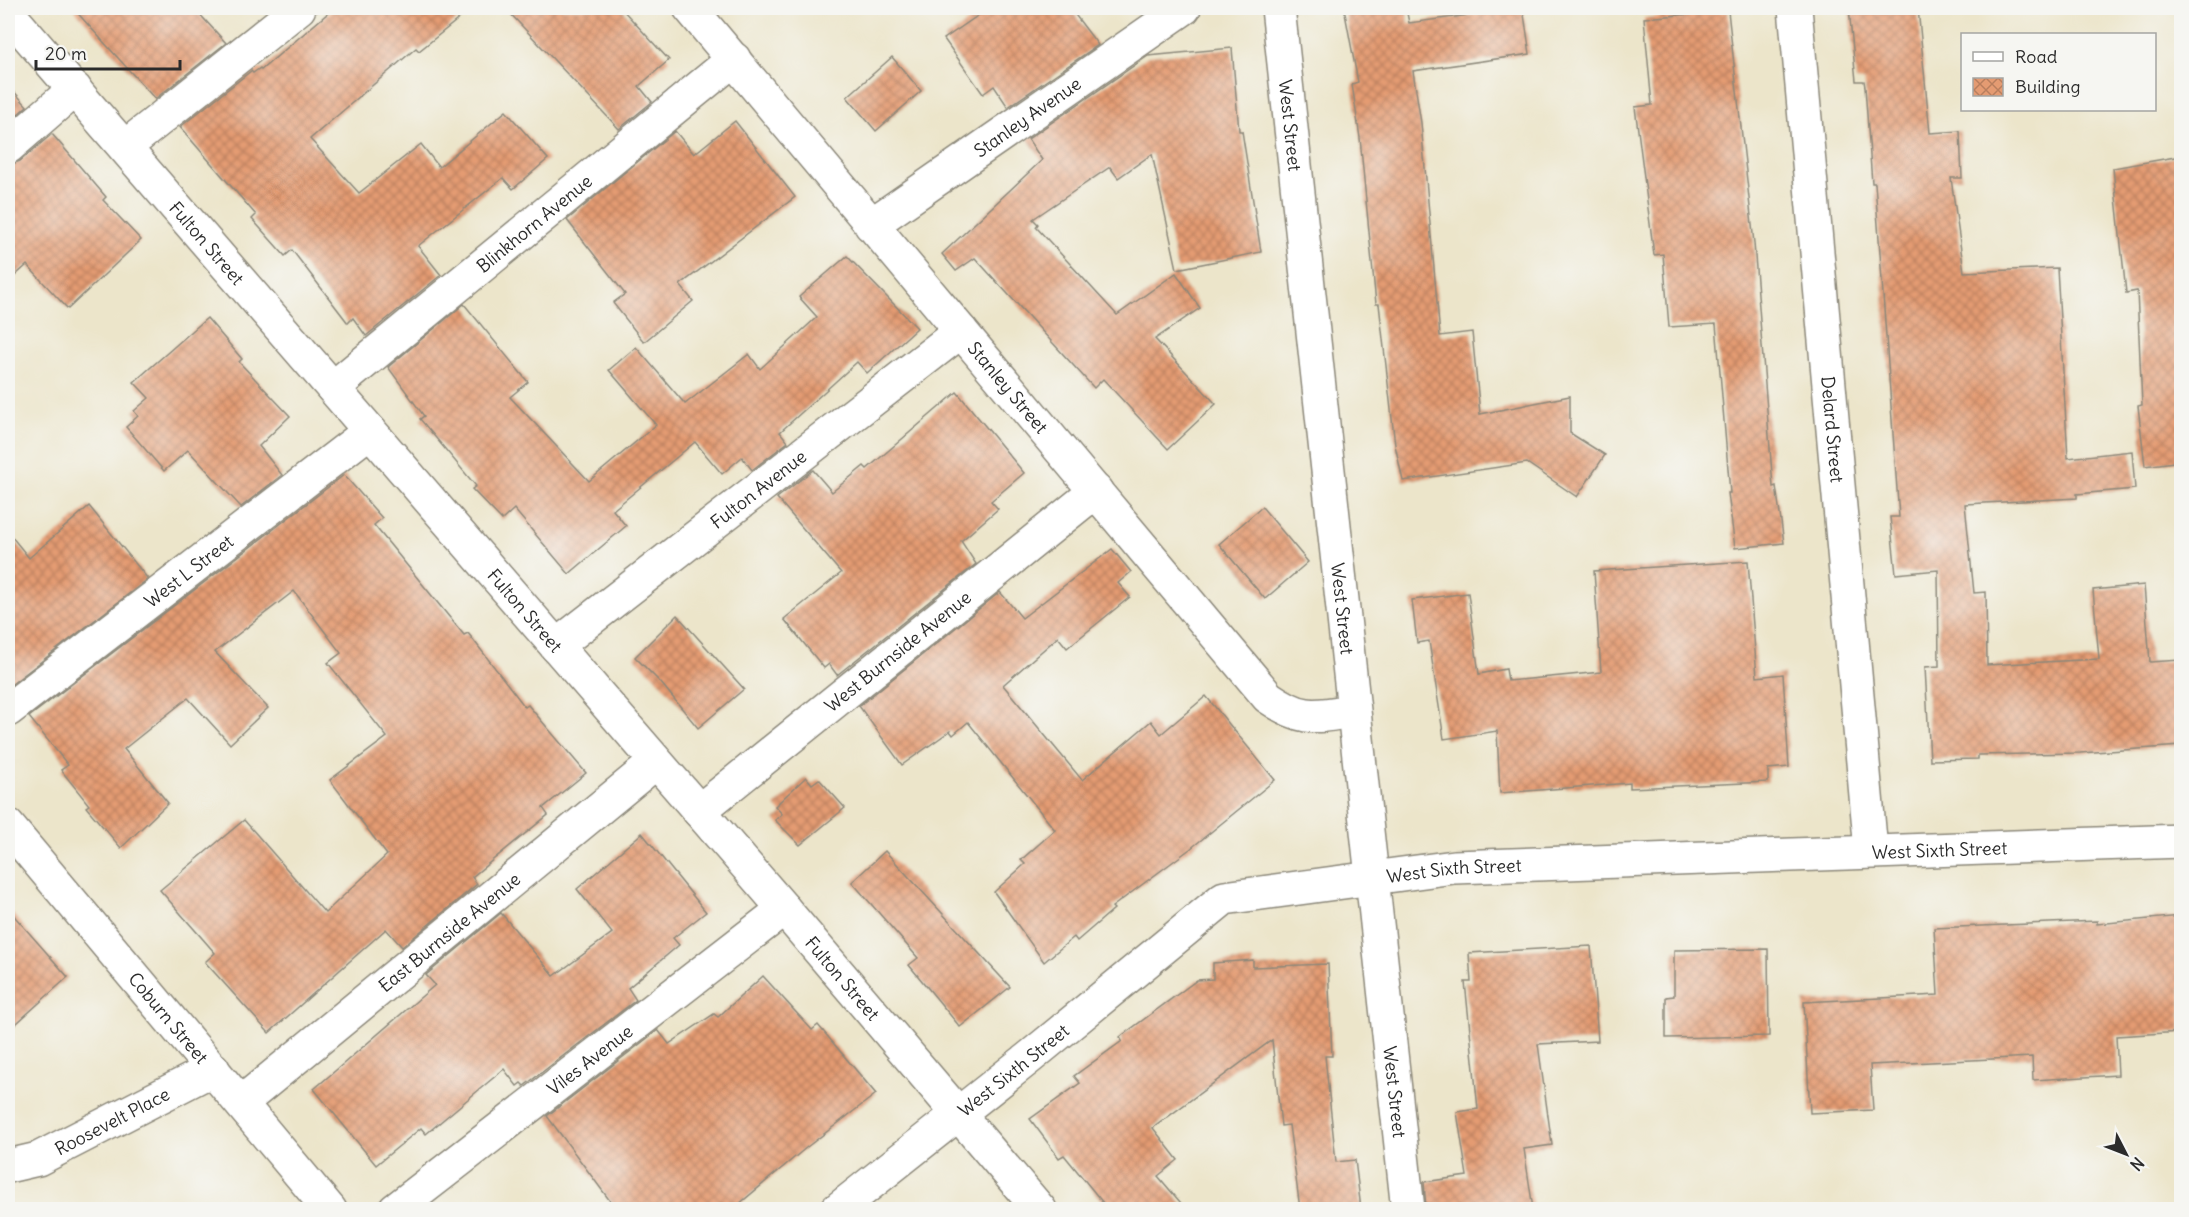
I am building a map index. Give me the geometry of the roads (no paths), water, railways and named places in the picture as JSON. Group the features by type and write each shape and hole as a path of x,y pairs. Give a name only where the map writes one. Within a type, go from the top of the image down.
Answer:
{"street":[{"path":"125,147 299,8"},
{"name":"Stanley Street","path":"690,8 1268,697 1284,708 1309,717 1353,711"},
{"name":"Stanley Avenue","path":"872,225 1184,8"},
{"name":"West Street","path":"1278,8 1408,1209"},
{"name":"Delard Street","path":"1795,8 1871,851"},
{"name":"Fulton Street","path":"8,13 784,909 1040,1209"},
{"name":"Blinkhorn Avenue","path":"333,388 734,59"},
{"path":"8,147 75,89"},
{"name":"Fulton Avenue","path":"556,646 961,331"},
{"name":"West L Street","path":"8,711 370,431"},
{"name":"West Burnside Avenue","path":"699,811 1096,491"},
{"name":"East Burnside Avenue","path":"242,1102 656,762"},
{"name":"Coburn Street","path":"8,826 330,1209"},
{"name":"West Sixth Street","path":"837,1209 1224,898 1454,867 2181,841"},
{"name":"Viles Avenue","path":"396,1209 784,909"},
{"name":"Roosevelt Place","path":"8,1166 38,1159 213,1069"}]}
